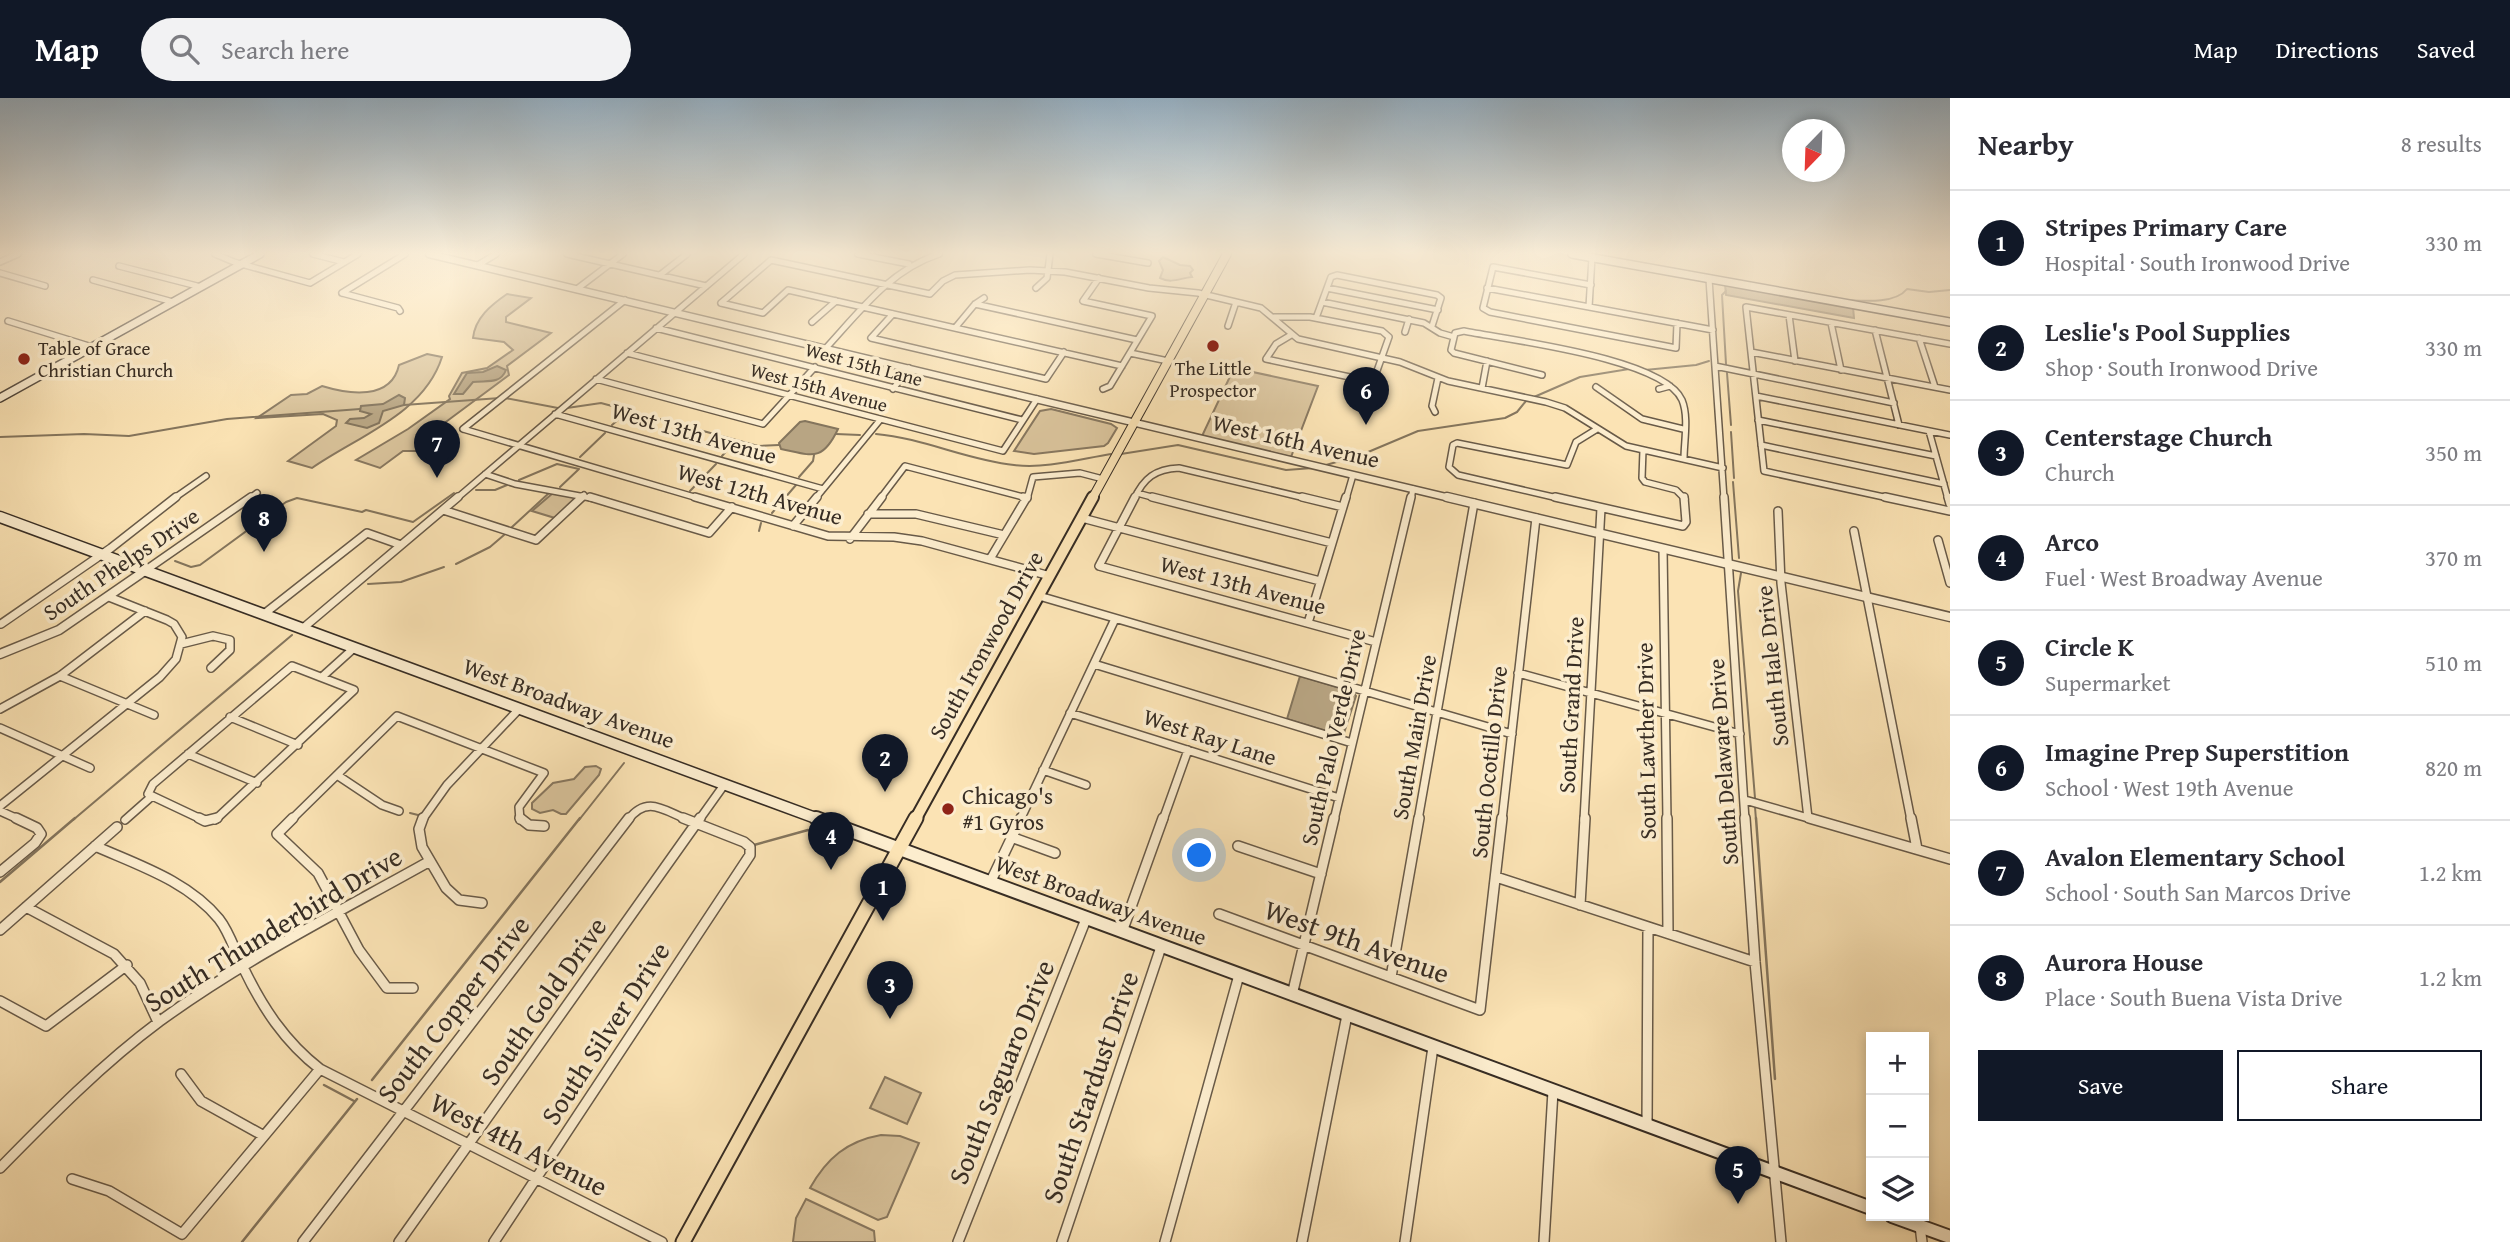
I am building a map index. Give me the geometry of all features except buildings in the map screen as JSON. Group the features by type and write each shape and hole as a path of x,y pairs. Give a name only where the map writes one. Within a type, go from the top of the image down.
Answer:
{"main road":[{"path":"0,398 163,307"},
{"name":"South Ironwood Drive","path":"683,1242 1197,307"},
{"path":"1866,307 1950,322"},
{"name":"West Broadway Avenue","path":"0,517 1866,1206"},
{"path":"1906,1221 1950,1237"}],"street":[{"path":"398,307 400,311"},
{"name":"West 12th Avenue","path":"616,307 463,429 793,526 850,539 900,538 930,542 1050,576"},
{"name":"West 16th Avenue","path":"656,307 1950,617"},
{"path":"302,629 681,307"},
{"path":"740,307 763,313 769,307"},
{"path":"812,322 829,307"},
{"path":"826,348 865,307"},
{"path":"867,307 1122,366"},
{"path":"954,328 972,307"},
{"path":"990,307 1138,340"},
{"path":"1103,389 1110,386 1152,316 1112,307"},
{"path":"1228,326 1227,321 1233,307"},
{"path":"1258,307 1274,317 1291,335 1306,342 1382,358 1413,366 1438,378 1565,408 1612,439 1643,450 1723,468"},
{"path":"1316,318 1320,307"},
{"path":"1350,307 1409,319 1432,326 1440,333 1625,363 1645,370 1670,386 1683,401 1684,459"},
{"path":"1425,307 1438,310 1432,326"},
{"path":"1485,307 1485,310 1676,348 1677,323"},
{"path":"1592,307 1713,330"},
{"name":"South Delaware Drive","path":"1712,307 1740,734 1752,802 1755,962 1781,1242"},
{"path":"1746,307 1764,471 1950,511"},
{"path":"1748,307 1950,344"},
{"path":"893,314 871,338 1046,379 1064,352"},
{"path":"1788,315 1795,361"},
{"path":"1274,317 1316,318 1387,334 1389,337 1373,382 1266,359 1276,344 1291,335"},
{"path":"1405,332 1409,319"},
{"path":"8,321 92,347"},
{"path":"1831,323 1841,370"},
{"name":"West 15th Lane","path":"656,328 1022,420"},
{"path":"1875,330 1899,425"},
{"path":"1435,339 1440,333"},
{"path":"1456,334 1451,350 1454,353 1542,374"},
{"path":"1919,338 1935,387"},
{"path":"1751,352 1950,390"},
{"name":"West 15th Avenue","path":"627,353 1003,451 1022,420"},
{"path":"1130,353 1168,361"},
{"path":"1482,388 1487,361"},
{"path":"1715,365 1893,401"},
{"path":"596,379 763,424 816,367"},
{"path":"893,388 909,368"},
{"path":"1435,412 1432,406 1438,378"},
{"path":"1659,389 1670,386"},
{"path":"1596,387 1642,419 1683,429"},
{"path":"1756,396 1950,435"},
{"path":"1022,420 1037,399"},
{"name":"West 13th Avenue","path":"555,414 823,489"},
{"path":"793,526 880,420"},
{"path":"1758,420 1936,456"},
{"path":"1597,429 1576,442 1567,465 1457,443 1453,445 1449,467 1451,472 1683,526 1686,522 1685,498 1682,493 1645,482 1642,478 1643,450"},
{"path":"1929,431 1950,504"},
{"path":"1761,445 1944,484"},
{"path":"850,539 905,466 1027,498"},
{"path":"1119,527 1143,481 1151,474 1165,469 1185,468 1343,507"},
{"path":"990,559 1027,498 1033,477 1080,473 1103,479"},
{"path":"485,474 515,484 584,495 709,533 732,507"},
{"path":"1308,623 1353,475"},
{"path":"1,624 102,554 154,512 206,476"},
{"name":"South Palo Verde Drive","path":"1292,995 1413,489"},
{"name":"South Phelps Drive","path":"0,654 57,632 257,493"},
{"path":"1137,493 1332,543"},
{"path":"443,510 536,540 584,495"},
{"name":"South Main Drive","path":"1391,977 1474,503"},
{"name":"South Grand Drive","path":"1580,905 1601,508"},
{"name":"South Hale Drive","path":"1778,511 1782,577 1808,818"},
{"path":"868,514 916,514 1004,535"},
{"path":"1082,517 1320,581"},
{"name":"South Ocotillo Drive","path":"1480,1010 1536,518"},
{"name":"West 13th Avenue","path":"1119,527 1099,566 1376,642"},
{"path":"1854,531 1917,849"},
{"path":"264,614 367,533 401,545"},
{"path":"1938,540 1950,583"},
{"name":"South Lawther Drive","path":"1663,549 1668,933"},
{"path":"1039,596 1511,734"},
{"path":"0,872 35,843 41,834 37,828 0,808 170,668 181,644 182,637 174,624 109,597"},
{"path":"0,709 60,676 145,611"},
{"path":"990,883 1115,619"},
{"path":"181,644 211,636 227,637 230,640 230,650 211,668"},
{"path":"323,676 354,648"},
{"path":"1094,664 1352,743"},
{"path":"125,820 188,754 292,666 354,690 298,745 213,821 205,821 150,794"},
{"path":"1518,673 1740,734"},
{"path":"60,676 154,715"},
{"name":"South Thunderbird Drive","path":"0,1168 90,1079 158,1022 243,967 430,861 419,843 419,828 424,815 519,709"},
{"name":"West Ray Lane","path":"1070,713 1339,798"},
{"path":"413,988 387,988 369,971 323,880 309,860 277,834 397,716 544,773 524,796 518,811 520,821 524,824 544,826"},
{"path":"230,717 298,745"},
{"path":"0,728 90,768"},
{"path":"1122,932 1188,750"},
{"path":"188,754 257,783"},
{"path":"1043,770 1086,785"},
{"path":"337,775 356,784 383,807 399,811"},
{"name":"South Gold Drive","path":"399,1242 724,785"},
{"path":"1752,802 1950,859"},
{"name":"South Copper Drive","path":"303,1242 634,811 649,805 697,824"},
{"name":"South Silver Drive","path":"495,1242 750,855 750,847 744,842 697,824"},
{"path":"0,930 117,827"},
{"path":"1011,837 1055,853"},
{"name":"West 4th Avenue","path":"95,846 171,882 205,905 228,934 243,967 288,1042 320,1069 662,1242"},
{"path":"1238,846 1321,874"},
{"path":"430,861 452,898 467,904 482,903"},
{"path":"1496,877 1755,962"},
{"path":"26,907 100,944 127,965 140,983 158,1022"},
{"name":"West 9th Avenue","path":"1219,914 1480,1010"},
{"name":"South Saguaro Drive","path":"958,1242 1086,919"},
{"path":"1647,1125 1648,927"},
{"name":"South Stardust Drive","path":"1062,1242 1161,947"},
{"path":"0,1001 46,1026 127,965"},
{"path":"1165,1242 1239,975"},
{"path":"1302,1242 1347,1015"},
{"path":"1405,1242 1433,1047"},
{"path":"72,1179 108,1191 181,1234 320,1069"},
{"path":"181,1074 201,1101 264,1136"},
{"path":"1544,1242 1553,1091"},
{"path":"1920,1226 1922,1242"}],"shaded area":[{"path":"490,307 519,307 506,317 506,322 551,333 507,366 509,375 439,427 440,430 417,451 403,451 380,468 356,460 408,429 450,399 449,396 462,373 487,368 513,350 504,342 473,338 480,318"},
{"path":"1795,307 1853,307 1854,318"},
{"path":"427,354 442,357 421,394 388,422 312,468 288,461 336,426 337,420 323,414 257,418 291,395 307,394 322,386 356,392 378,390 394,377 399,365"},
{"path":"497,366 506,370 500,378 473,382 463,394 454,394 467,373 483,372"},
{"path":"1234,368 1318,386 1291,457 1202,436"},
{"path":"399,395 405,398 404,405 383,411 379,423 367,428 346,423 350,419 364,418 371,414 360,411 361,406 383,404"},
{"path":"1051,409 1111,424 1117,428 1104,446 1034,454 1014,451 1040,411"},
{"path":"800,422 838,429 821,452 808,454 781,449 779,443"},
{"path":"553,493 574,496 575,499 555,518 532,511"},
{"path":"1300,676 1353,692 1356,696 1343,736 1287,719"},
{"path":"596,766 601,769 599,775 566,814 553,810 540,813 532,809 532,803 553,783 574,779 585,767"},
{"path":"885,1077 921,1093 907,1124 870,1108"},
{"path":"881,1135 900,1136 919,1143 887,1217 878,1220 810,1188 823,1168 839,1152 848,1146"},
{"path":"806,1199 874,1231 875,1242 793,1242 796,1218"}],"waterway":[{"path":"1723,307 1726,364"},
{"path":"1645,370 1696,365 1709,361"},
{"path":"1534,397 1580,377 1629,369"},
{"path":"1727,373 1731,425"},
{"path":"404,405 500,398"},
{"path":"505,398 558,408"},
{"path":"1326,465 1361,455 1418,431 1505,418 1517,412 1526,401"},
{"path":"567,408 601,403 758,446 779,445"},
{"path":"0,437 84,434 129,436 227,419 360,409"},
{"path":"612,425 627,412"},
{"path":"1731,432 1734,478"},
{"path":"580,457 605,433"},
{"path":"836,434 860,435"},
{"path":"876,434 1014,465 1051,465 1111,454"},
{"path":"722,456 735,441"},
{"path":"1121,454 1178,445 1286,470 1313,468"},
{"path":"799,477 813,461 814,455"},
{"path":"519,480 557,464 579,469 560,487"},
{"path":"690,491 716,464"},
{"path":"1733,482 1739,558"},
{"path":"476,490 495,490 507,485"},
{"path":"772,513 796,485"},
{"path":"175,561 191,567 200,565 286,502 297,498 362,512 366,510 413,522 454,493"},
{"path":"512,527 549,493"},
{"path":"759,531 761,523"},
{"path":"456,564 490,547 504,535"},
{"path":"368,584 401,582 444,567"},
{"path":"1741,573 1738,591 1755,798"},
{"path":"73,820 292,635"},
{"path":"579,820 624,763"},
{"path":"1755,807 1756,820"},
{"path":"410,813 418,815"},
{"path":"0,882 75,818"},
{"path":"372,1080 580,818"},
{"path":"1756,818 1775,1079"},
{"path":"754,845 808,830"},
{"path":"324,1085 354,1101"},
{"path":"242,1242 357,1099"}],"place":[{"name":"The Little Prospector","path":"1213,346"},
{"name":"Table of Grace Christian Church","path":"24,359"},
{"name":"Imagine Prep Superstition","path":"1366,425"},
{"name":"Avalon Elementary School","path":"437,478"},
{"name":"Aurora House","path":"264,552"},
{"name":"Leslie's Pool Supplies","path":"885,792"},
{"name":"Chicago's #1 Gyros","path":"948,809"},
{"name":"Arco","path":"831,870"},
{"name":"Stripes Primary Care","path":"883,921"},
{"name":"Centerstage Church","path":"890,1019"},
{"name":"Circle K","path":"1738,1204"}]}
